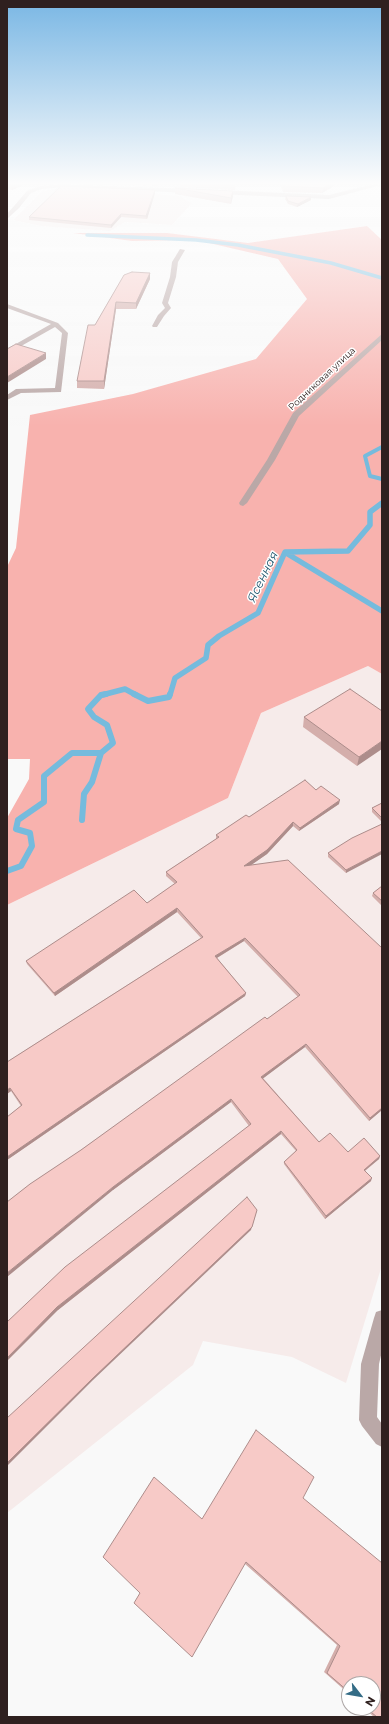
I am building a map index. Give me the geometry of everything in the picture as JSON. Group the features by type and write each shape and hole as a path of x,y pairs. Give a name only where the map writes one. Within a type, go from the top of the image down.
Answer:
{"street":[{"path":"155,326 161,315 168,308 166,303 175,264"},
{"path":"7,306 56,324 64,333 58,390 19,390 7,398"},
{"path":"7,352 56,324"},
{"name":"Родниковая улица","path":"243,503 271,460 296,415 382,336"},
{"path":"382,1318 370,1364 368,1420 382,1438"}],"shaded area":[{"path":"282,264 382,264 382,674 368,666 261,713 228,798 7,905 7,818 29,779 30,759 7,759 7,567 16,548 30,415 133,394 256,359 307,299"},
{"path":"368,666 382,674 382,1265 346,1383 292,1357 203,1341 193,1365 7,1513 7,905 228,798 261,713"}],"building":[{"path":"132,272 150,273 136,303 116,302 104,381 77,381 88,325 95,325 124,275"},
{"path":"16,344 46,353 7,377 7,349"},
{"path":"350,689 382,711 382,741 359,757 304,717"},
{"path":"305,780 316,790 321,786 340,800 300,828 293,822 267,850 244,866 288,860 382,948 382,1108 370,1118 306,1044 261,1077 319,1142 330,1133 348,1152 364,1138 380,1156 364,1170 372,1178 326,1216 284,1162 297,1150 281,1131 57,1307 7,1358 7,1322 65,1267 251,1124 231,1099 113,1187 7,1273 7,1202 30,1184 81,1150 265,1017 267,1019 300,995 245,938 215,956 246,993 7,1157 7,1117 22,1105 10,1088 7,1090 7,1062 203,937 177,908 54,993 26,961 134,890 147,903 177,882 166,872 219,837 216,835 246,815 249,817"},
{"path":"382,803 382,818 372,808"},
{"path":"382,824 382,851 346,870 328,853 352,838"},
{"path":"382,886 382,901 373,893"},
{"path":"247,1197 257,1210 252,1227 92,1379 7,1463 7,1418"},
{"path":"256,1430 314,1477 303,1498 382,1563 382,1717 376,1716 381,1716 381,1676 341,1676 341,1685 327,1673 340,1646 246,1562 192,1657 134,1603 140,1593 103,1557 154,1477 202,1519"}],"waterway":[{"path":"336,264 382,278"},
{"name":"Ясенная","path":"382,447 365,456 370,476 382,479"},
{"name":"Ясенная","path":"170,695 175,678 206,658 208,645 219,636 258,613 285,552 348,551 370,525 370,512 382,503"},
{"path":"286,553 382,611"},
{"name":"Ясенная","path":"105,694 125,689 136,695"},
{"name":"Ясенная","path":"101,753 113,743 107,725 94,717 88,709 101,695 105,694"},
{"name":"Ясенная","path":"136,695 148,701 169,697 170,694"},
{"name":"Ясенная","path":"7,871 21,866 32,846 30,833 16,829 18,820 44,802 44,776 72,753 101,753"},
{"path":"82,820 84,794 92,782 101,753"}]}
